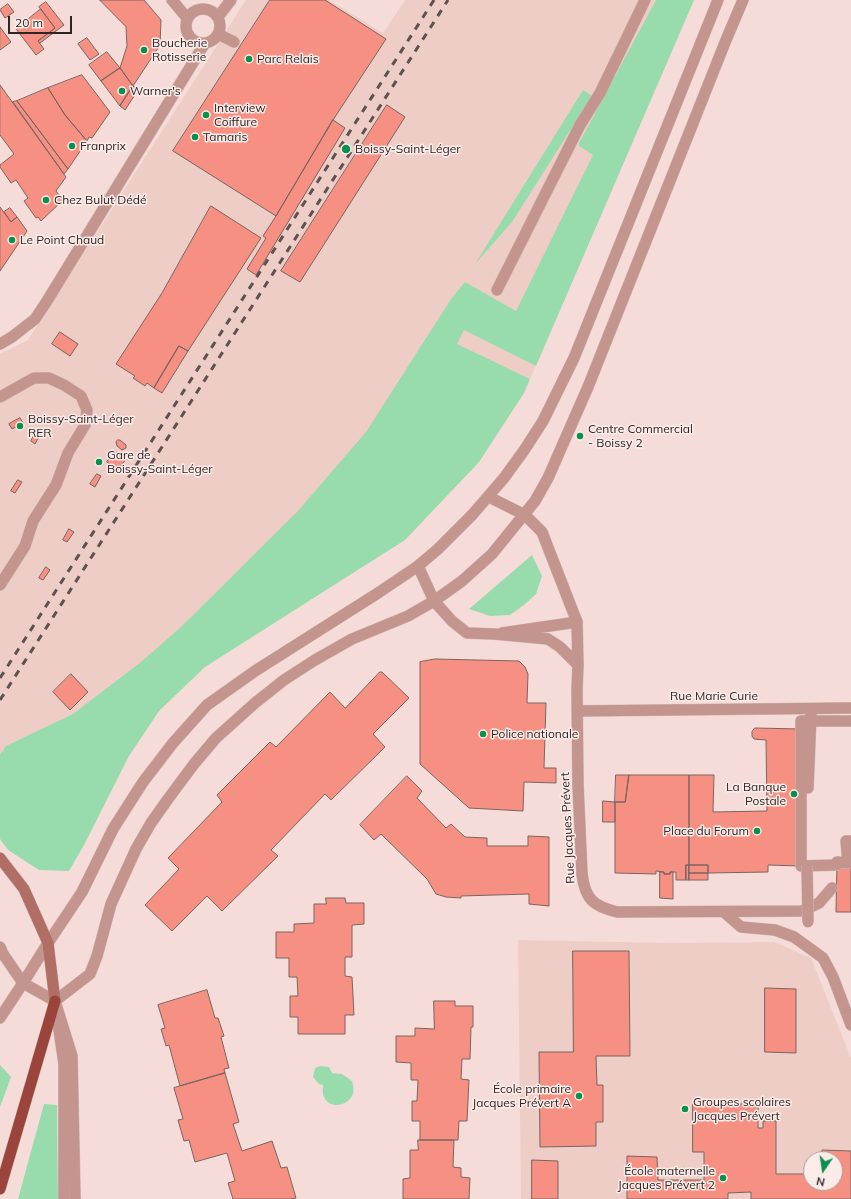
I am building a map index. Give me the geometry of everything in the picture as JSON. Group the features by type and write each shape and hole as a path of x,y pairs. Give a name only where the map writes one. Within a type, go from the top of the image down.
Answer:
{"highway":[{"path":"0,1189 56,1001"}],"main road":[{"path":"0,858 24,889 48,943 56,1001"}],"street":[{"path":"172,0 187,18"},
{"path":"218,17 231,0"},
{"path":"497,290 580,124 600,93 645,0"},
{"path":"0,1018 82,892 113,830 143,782 173,743 207,705 255,671 418,566 458,531 489,497 525,449 543,421 574,358 718,0"},
{"path":"56,1001 90,974 97,956 111,904 136,849 151,823 168,799 194,764 216,738 284,680 315,660 352,639 408,616 434,601 462,581 492,554 535,501 548,478 588,387 743,0"},
{"path":"205,8 215,13 218,17 220,29 215,38 205,43 196,42 189,36 186,27 187,18 194,10 205,8"},
{"path":"218,34 234,42"},
{"path":"0,344 12,337 35,319 205,43"},
{"path":"0,397 34,378 48,378 64,385 81,396 87,410 86,425 68,453 56,485 33,521 25,546 0,585"},
{"name":"Rue Jacques Prévert","path":"489,497 525,515 542,532 577,622 578,785 582,874 584,888 592,902 606,909 617,912 802,911 819,903 832,888"},
{"path":"418,566 434,601 452,621 467,633 548,639 560,646 578,665"},
{"path":"494,634 577,622"},
{"name":"Rue Marie Curie","path":"577,711 851,708"},
{"path":"808,922 807,866 810,722 812,709"},
{"path":"810,722 851,722"},
{"path":"807,866 837,865 837,862 848,863 846,841 851,841"},
{"path":"724,912 741,927 775,930 794,937 823,958 833,977 851,1025"},
{"path":"0,947 3,954 23,983 56,1001 72,1056 75,1199"},
{"path":"56,1001 64,1064 64,1199"}],"shaded area":[{"path":"246,0 329,0 383,33 405,0 694,0 524,393 479,462 405,540 0,791 0,354 28,340"},
{"name":"Groupes scolaires Jacques Prévert","path":"518,940 670,943 774,942 811,958 851,1058 851,1199 521,1199"}],"green space":[{"path":"656,0 694,0 536,366 464,330 457,344 530,379 524,393 479,462 405,540 205,667 159,711 129,756 84,845 69,871 39,870 8,850 0,839 0,755 6,746 73,714 141,662 181,627 297,512 366,432 451,299 465,282 516,311 593,155 578,145"},
{"path":"583,90 592,96 512,222 475,264"},
{"path":"532,555 542,576 536,594 524,605 510,615 490,616 469,609"},
{"path":"0,1065 11,1077 0,1107"},
{"path":"320,1066 329,1067 332,1073 342,1074 352,1081 354,1088 353,1093 352,1097 348,1101 335,1105 326,1100 323,1094 323,1085 319,1084 313,1077 315,1068"},
{"path":"44,1104 57,1105 58,1199 18,1199"}],"building":[{"path":"100,0 144,0 161,20 160,45 133,86 120,68 127,46 126,27"},
{"path":"270,0 325,0 386,39 333,120 276,216 173,151"},
{"path":"46,2 64,25 40,43 38,41 55,28 39,7"},
{"path":"8,4 14,12 5,18 0,10"},
{"path":"41,9 55,28 38,41 44,49 36,55 16,29"},
{"path":"0,27 11,42 0,50"},
{"path":"87,38 99,54 90,60 78,44"},
{"path":"107,52 120,68 101,81 89,65"},
{"path":"120,68 133,86 120,106 101,81"},
{"path":"82,75 110,112 92,138 89,137 87,141 65,115 48,88"},
{"path":"0,85 66,177 56,191 63,200 41,221 38,217 36,218 24,201 28,198 16,180 11,183 0,167 0,165 14,154 0,135"},
{"path":"133,86 138,90 125,110 120,106"},
{"path":"48,88 65,115 87,141 68,169 17,101"},
{"path":"17,101 68,169 64,174 13,102"},
{"path":"387,105 405,117 300,282 281,271"},
{"path":"333,120 345,128 256,275 247,269 266,238 263,236"},
{"path":"211,206 261,238 188,351 179,346 154,388 147,383 145,386 133,378 135,376 116,364 162,293"},
{"path":"0,207 11,222 17,217 27,231 0,271"},
{"path":"10,208 17,217 11,222 4,212"},
{"path":"60,332 78,344 70,356 52,344"},
{"path":"179,346 188,351 162,393 154,388"},
{"path":"20,418 23,423 12,429 9,424"},
{"path":"37,431 41,433 35,444 31,441"},
{"path":"118,440 126,445 126,448 122,450 117,446 116,442"},
{"path":"115,451 126,459 118,470 107,462"},
{"path":"97,474 101,476 95,487 90,484"},
{"path":"18,480 22,482 15,493 11,491"},
{"path":"69,529 74,532 67,542 63,540"},
{"path":"46,567 50,570 43,580 39,578"},
{"name":"Police nationale","path":"435,659 519,661 525,667 528,674 527,703 546,703 544,768 556,768 556,783 524,782 523,811 469,808 420,764 420,662"},
{"path":"380,672 382,672 409,698 373,734 385,747 331,800 325,794 271,850 278,856 222,911 207,896 172,931 145,905 179,869 168,858 222,802 217,795 270,742 276,747 330,692 345,708"},
{"path":"71,674 88,692 70,710 53,692"},
{"path":"755,728 801,729 801,866 768,865 768,872 708,873 708,865 689,865 689,775 714,775 713,812 767,811 766,740 754,739 752,732"},
{"path":"616,775 629,775 625,802 615,802"},
{"path":"629,775 689,775 689,865 686,865 686,880 676,880 676,872 670,872 670,874 664,874 664,872 656,871 656,874 615,873 615,802 625,802"},
{"path":"407,776 422,791 417,798 446,828 451,824 465,837 487,838 487,846 528,846 528,836 549,837 549,906 529,904 529,894 461,896 461,898 446,897 436,894 427,879 381,834 374,840 360,825"},
{"path":"603,801 615,802 615,822 603,822"},
{"path":"851,841 851,912 836,912 837,862 848,863"},
{"path":"686,865 689,865 689,880 686,880"},
{"path":"689,865 708,865 708,873 689,873"},
{"path":"660,872 670,874 670,872 673,872 673,899 660,898"},
{"path":"689,873 708,873 708,880 689,880"},
{"path":"326,898 345,898 346,903 364,903 364,924 352,925 352,957 345,957 345,976 352,977 354,1015 345,1015 345,1034 298,1034 298,1017 290,1017 290,996 298,996 297,977 289,977 289,958 276,958 276,932 294,932 294,924 314,923 314,904 326,904"},
{"path":"573,951 629,951 630,1056 596,1056 597,1085 603,1085 603,1122 596,1122 596,1146 540,1147 539,1052 573,1052"},
{"path":"765,988 796,989 796,1053 765,1052"},
{"path":"207,990 215,1018 218,1018 224,1036 221,1037 229,1068 224,1069 225,1073 180,1086 169,1045 166,1046 161,1029 165,1028 158,1005"},
{"path":"434,1001 455,1001 455,1006 473,1006 470,1059 462,1059 461,1079 469,1080 467,1121 459,1121 458,1140 420,1140 420,1121 412,1121 412,1101 417,1101 418,1080 411,1080 411,1063 396,1062 396,1036 415,1036 415,1028 434,1029"},
{"path":"225,1073 239,1122 233,1124 242,1151 272,1141 281,1168 287,1167 296,1198 233,1199 228,1183 235,1181 227,1153 195,1162 189,1140 184,1141 178,1120 183,1119 174,1088"},
{"path":"693,1104 747,1104 747,1106 758,1106 758,1128 763,1128 763,1121 776,1121 776,1174 803,1174 803,1191 843,1191 843,1151 822,1150 851,1151 851,1199 751,1199 751,1192 728,1193 728,1199 627,1199 627,1156 657,1157 658,1180 704,1180 704,1152 693,1152"},
{"path":"418,1140 454,1140 453,1167 461,1168 461,1177 470,1178 469,1199 403,1199 403,1179 410,1178 410,1150 418,1150"},
{"path":"532,1160 558,1161 558,1199 532,1199"}],"railway":[{"path":"0,678 434,0"},
{"path":"0,700 448,0"}],"place":[{"name":"Boucherie Rotisserie","path":"144,50"},
{"name":"Parc Relais","path":"249,59"},
{"name":"Warner's","path":"122,91"},
{"name":"Interview Coiffure","path":"206,115"},
{"name":"Tamaris","path":"195,137"},
{"name":"Franprix","path":"72,146"},
{"name":"Boissy-Saint-Léger","path":"346,149"},
{"name":"Chez Bulut Dédé","path":"46,200"},
{"name":"Le Point Chaud","path":"12,240"},
{"name":"Boissy-Saint-Léger RER","path":"20,426"},
{"name":"Centre Commercial - Boissy 2","path":"580,436"},
{"name":"Gare de Boissy-Saint-Léger","path":"99,462"},
{"name":"Police nationale","path":"483,734"},
{"name":"La Banque Postale","path":"794,794"},
{"name":"Place du Forum","path":"757,831"},
{"name":"École primaire Jacques Prévert A","path":"579,1096"},
{"name":"Groupes scolaires Jacques Prévert","path":"685,1109"},
{"name":"École maternelle Jacques Prévert 2","path":"723,1178"}]}
